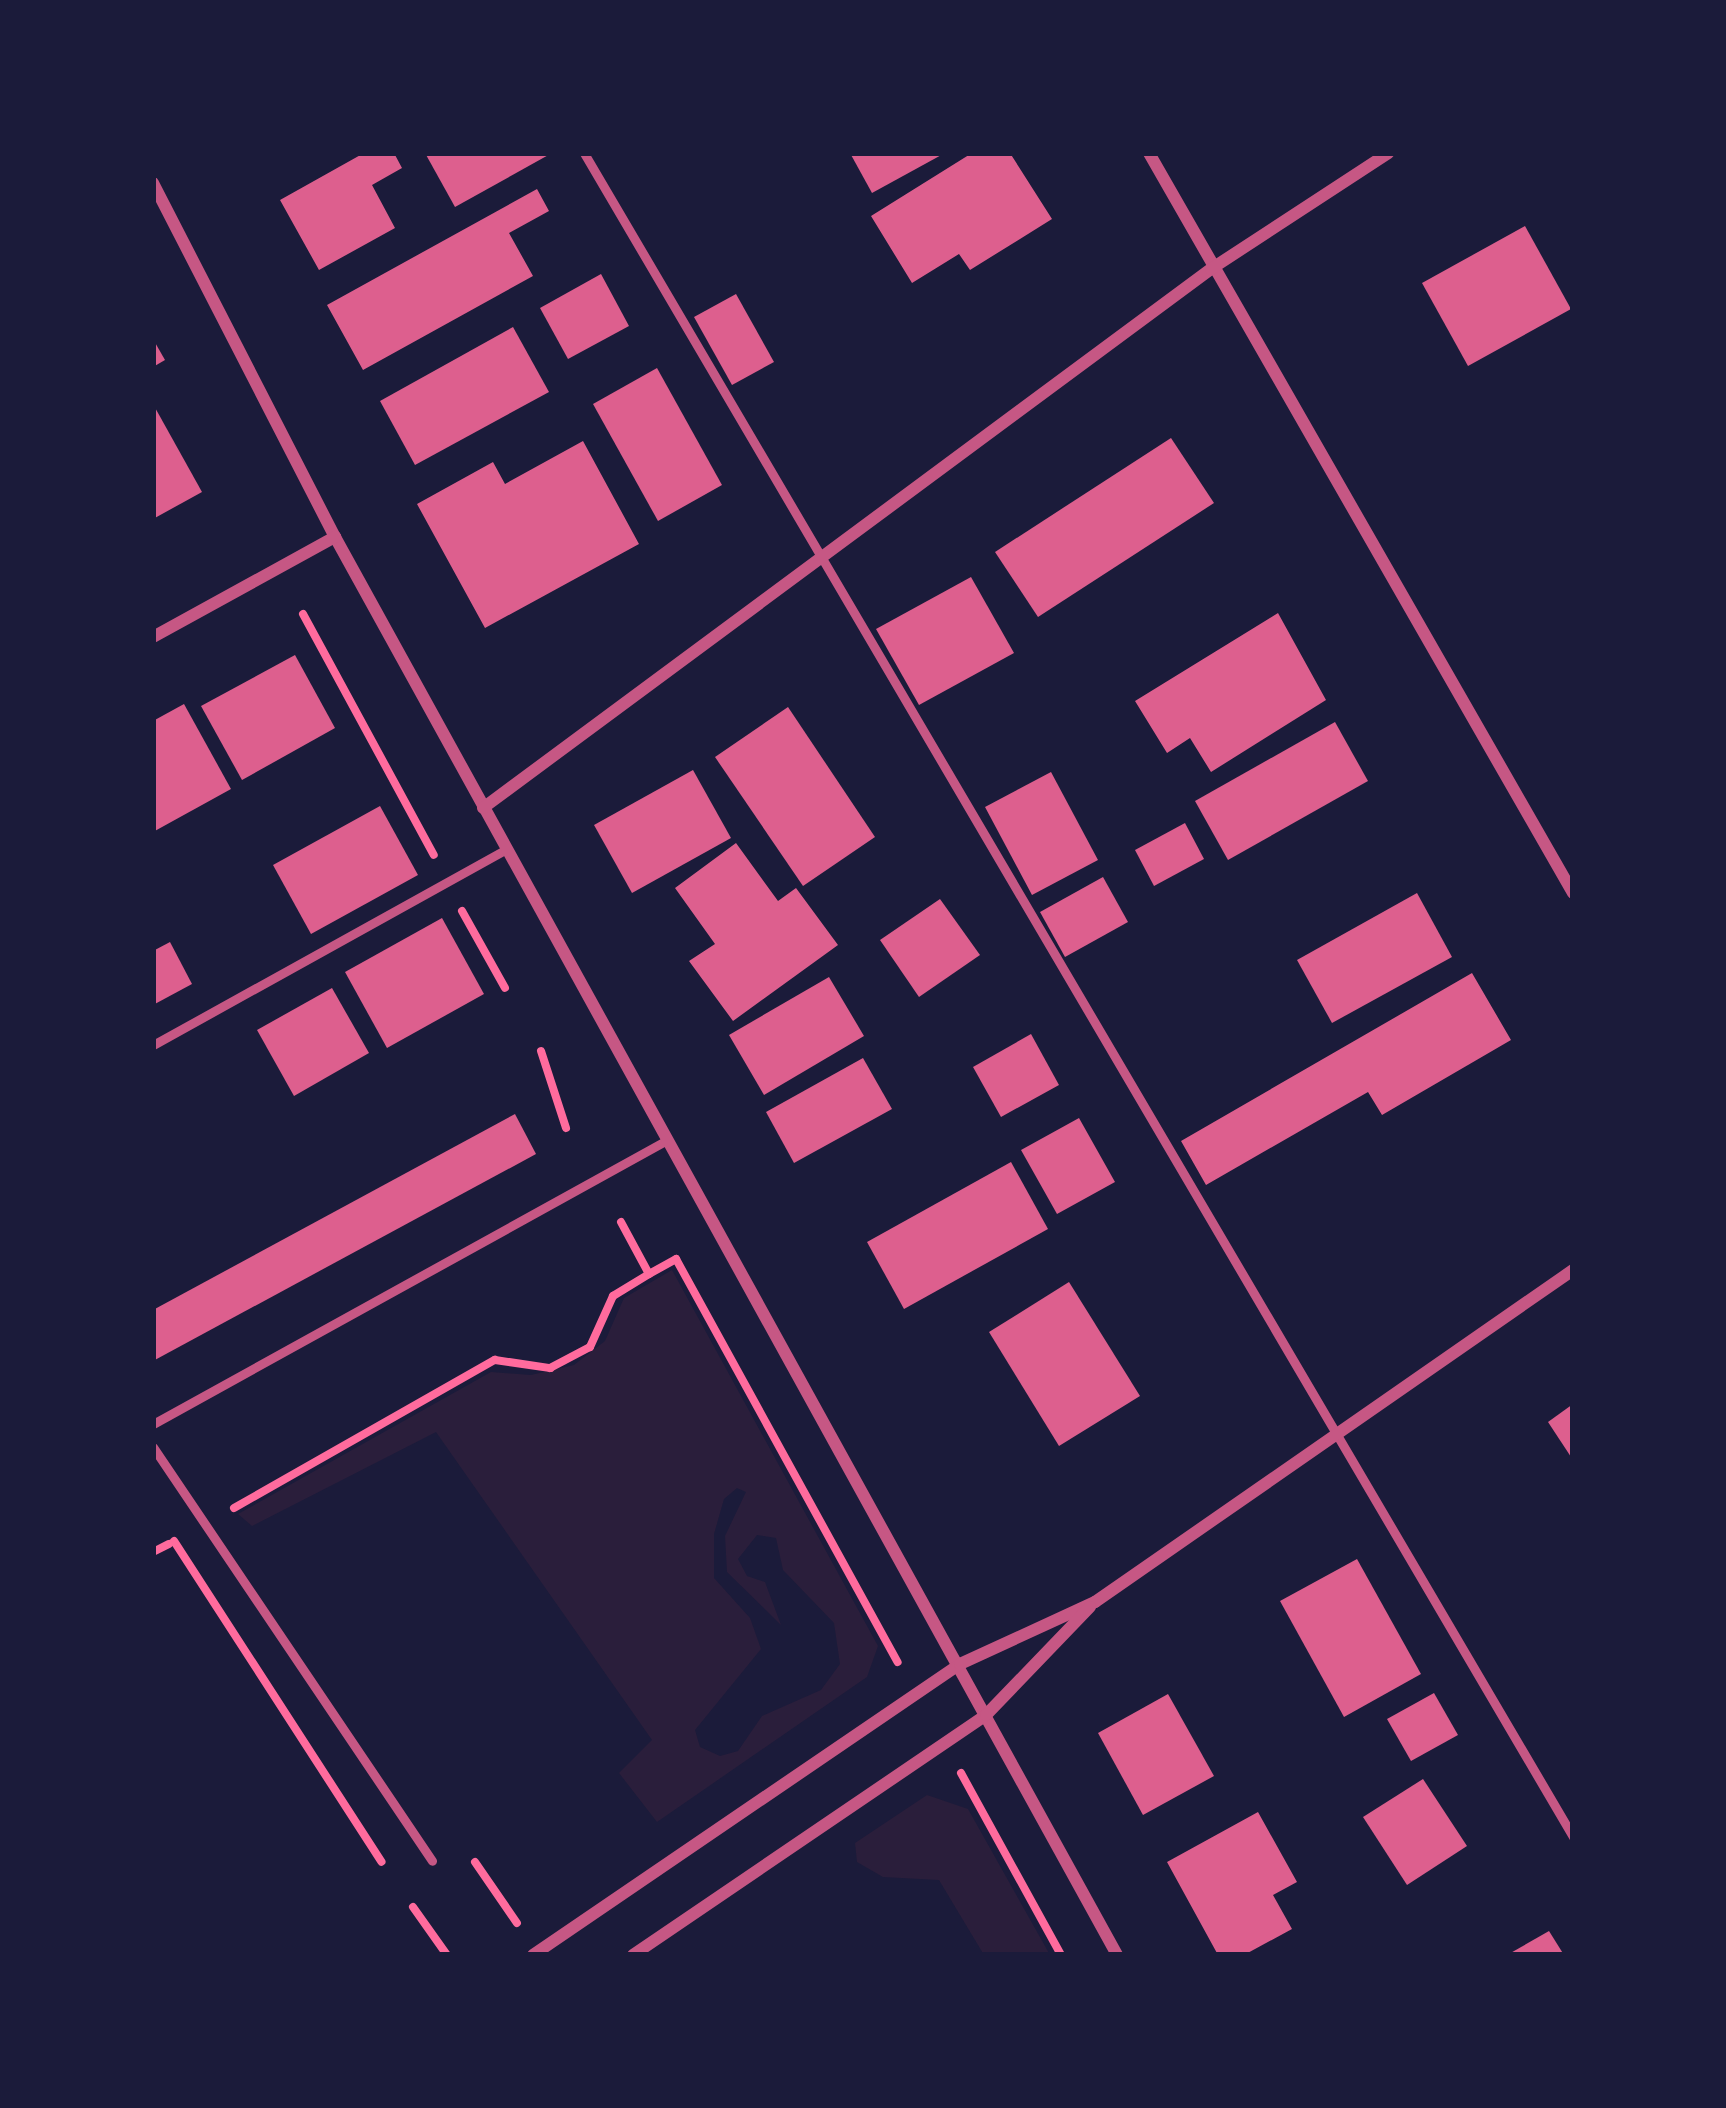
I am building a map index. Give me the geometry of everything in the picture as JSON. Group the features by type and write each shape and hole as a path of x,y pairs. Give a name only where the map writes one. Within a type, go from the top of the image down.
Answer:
{"street":[{"path":"1149,153 1573,893"},
{"path":"483,808 1211,268 1388,153"},
{"path":"155,193 335,537 1117,1955"},
{"path":"153,637 335,537"},
{"path":"533,1955 960,1664 1095,1602 1573,1270"},
{"path":"633,1955 986,1715 1095,1602"}],"lane":[{"path":"584,153 817,561 1573,1837"},
{"path":"153,1045 506,849"},
{"path":"153,1424 667,1140"},
{"path":"153,1447 432,1861"}],"path":[{"path":"303,614 505,988"},
{"path":"541,1051 566,1128"},
{"path":"621,1222 649,1274"},
{"path":"227,1511 495,1360 533,1370 568,1360 602,1334 614,1296 676,1259 914,1696"},
{"path":"153,1552 181,1538"},
{"path":"169,1544 382,1862"},
{"path":"943,1743 1061,1955"},
{"path":"941,1776 958,1766"},
{"path":"413,1907 447,1955"}],"shaded area":[{"path":"672,1270 878,1646 867,1677 657,1822 619,1773 652,1740 436,1432 252,1526 238,1514 491,1372 531,1375 574,1365 605,1341 624,1298","holes":["737,1488 746,1492 725,1536 727,1572 781,1625 765,1582 747,1576 738,1559 757,1535 776,1538 783,1570 834,1623 840,1664 821,1690 762,1716 738,1751 720,1756 700,1747 695,1730 761,1649 750,1618 714,1578 714,1534 724,1499"]},
{"path":"927,1795 968,1809 1050,1955 984,1955 939,1880 883,1877 857,1862 855,1843"}],"building":[{"path":"364,153 394,153 402,168 372,185 395,228 319,270 280,200"},
{"path":"425,153 552,153 455,207"},
{"path":"850,153 945,153 872,193"},
{"path":"972,153 1010,153 1052,219 970,270 959,254 912,283 871,216"},
{"path":"537,189 549,211 509,233 533,276 363,370 327,305"},
{"path":"1525,226 1571,309 1468,366 1422,283"},
{"path":"601,274 629,326 568,359 540,308"},
{"path":"736,294 774,362 732,385 694,317"},
{"path":"513,327 549,392 415,465 380,401"},
{"path":"153,339 165,360 153,367"},
{"path":"657,368 722,485 658,521 593,404"},
{"path":"153,404 202,492 153,519"},
{"path":"1171,438 1214,503 1038,617 995,552"},
{"path":"583,441 639,544 485,628 417,504 493,462 505,484"},
{"path":"971,577 1014,653 919,705 876,629"},
{"path":"1278,613 1326,700 1211,772 1190,738 1167,753 1135,701"},
{"path":"295,655 335,728 242,780 201,706"},
{"path":"184,704 231,789 153,832 153,721"},
{"path":"788,707 875,837 803,886 715,757"},
{"path":"1335,722 1368,781 1228,860 1195,801"},
{"path":"693,770 731,838 632,893 594,825"},
{"path":"1051,772 1098,860 1032,895 985,807"},
{"path":"380,806 418,875 311,934 273,865"},
{"path":"1185,823 1204,859 1154,886 1135,850"},
{"path":"736,843 778,901 796,888 838,945 733,1021 689,961 715,944 675,888"},
{"path":"1103,877 1128,922 1065,957 1040,912"},
{"path":"1417,893 1452,957 1332,1023 1297,960"},
{"path":"940,899 980,955 919,997 880,940"},
{"path":"442,918 484,994 387,1048 345,972"},
{"path":"170,942 192,984 153,1005 153,951"},
{"path":"1472,973 1511,1040 1382,1115 1368,1092 1206,1185 1181,1141"},
{"path":"829,977 864,1036 764,1095 729,1035"},
{"path":"332,988 369,1053 294,1096 257,1030"},
{"path":"1031,1034 1059,1085 1001,1117 973,1067"},
{"path":"863,1058 892,1109 794,1163 766,1112"},
{"path":"515,1114 536,1154 153,1361 153,1310"},
{"path":"1079,1118 1115,1182 1057,1214 1021,1150"},
{"path":"1011,1162 1048,1229 904,1309 867,1242"},
{"path":"1069,1282 1140,1396 1059,1446 989,1332"},
{"path":"1573,1404 1573,1460 1548,1422"},
{"path":"1357,1559 1421,1674 1344,1717 1280,1601"},
{"path":"1434,1693 1458,1735 1411,1761 1387,1719"},
{"path":"1168,1694 1214,1776 1143,1815 1098,1733"},
{"path":"1423,1779 1467,1846 1407,1885 1363,1817"},
{"path":"1258,1812 1297,1882 1273,1895 1292,1929 1244,1955 1218,1955 1167,1862"},
{"path":"1549,1931 1564,1955 1507,1955"}]}
